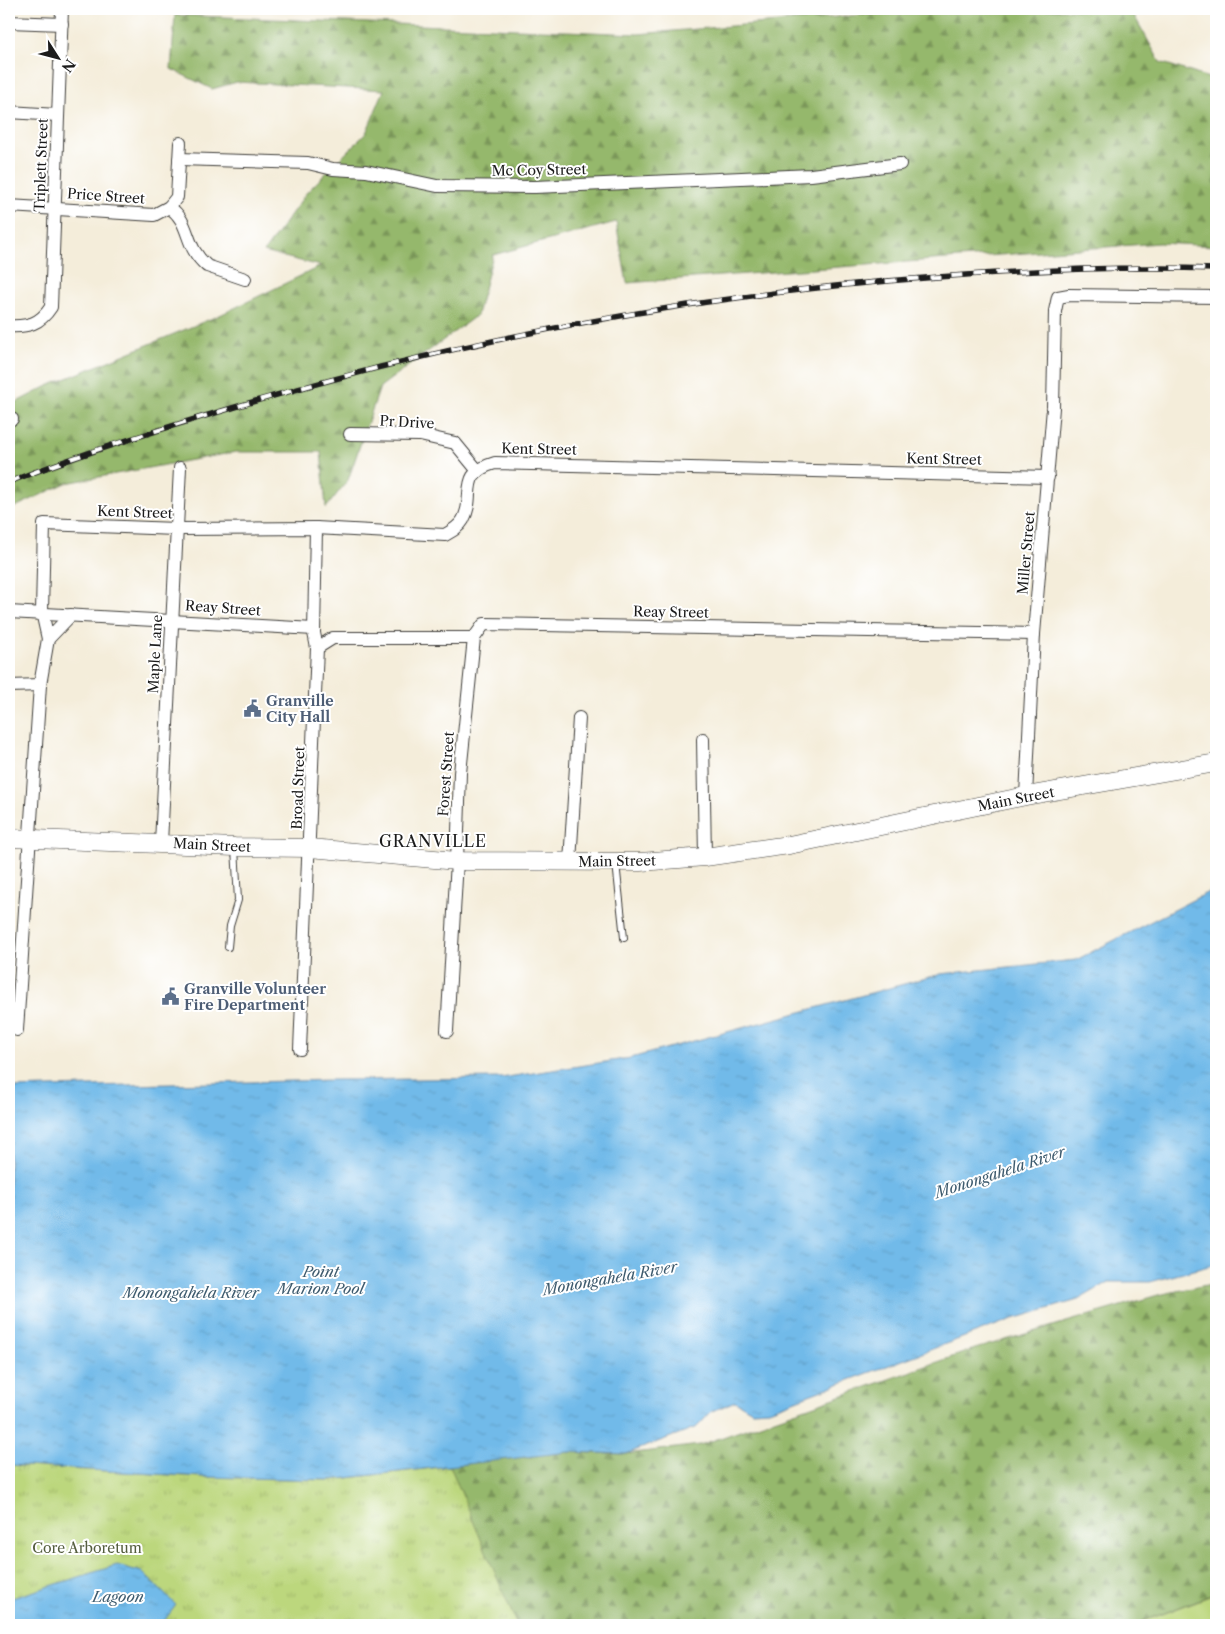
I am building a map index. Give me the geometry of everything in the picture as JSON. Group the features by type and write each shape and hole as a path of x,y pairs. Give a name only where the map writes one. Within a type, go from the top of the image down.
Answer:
{"main road":[{"name":"Main Street","path":"9,838 310,848 457,861 616,862 705,857 816,840 1026,796 1216,763"}],"street":[{"name":"Triplett Street","path":"9,326 32,325 43,319 51,307 62,9"},
{"path":"9,22 62,24"},
{"path":"9,112 57,115"},
{"path":"180,143 177,197 170,207 181,215 191,248 207,266 245,279"},
{"name":"Mc Coy Street","path":"179,159 308,163 333,169 366,171 437,186 486,187 535,187 812,175 900,164"},
{"name":"Price Street","path":"9,206 154,215 170,207"},
{"name":"Miller Street","path":"1026,796 1034,634 1053,408 1055,311 1058,297 1069,295 1216,297"},
{"name":"Pr Drive","path":"350,434 420,436 455,443 478,471"},
{"name":"Kent Street","path":"42,612 44,524 176,529 316,528 444,535 456,528 464,519 472,476 482,467 495,463 1048,477"},
{"name":"Maple Lane","path":"161,842 180,468"},
{"name":"Broad Street","path":"300,1048 317,648 314,630 316,528"},
{"name":"Reay Street","path":"9,612 42,612 314,630"},
{"path":"17,1030 40,685 48,639 42,612"},
{"path":"48,639 71,615"},
{"name":"Reay Street","path":"474,638 484,624 1034,634"},
{"path":"317,648 333,638 474,638"},
{"name":"Forest Street","path":"447,1031 460,773 474,638"},
{"path":"9,686 40,685"},
{"path":"570,862 579,718"},
{"path":"703,739 705,857"}],"lane":[{"path":"228,947 230,926 238,900 235,847"},
{"path":"616,862 624,938"}],"green space":[{"path":"930,9 1131,10 1160,62 1215,80 1216,76 1216,246 1159,243 627,283 616,222 493,255 477,315 380,387 348,480 326,508 321,452 236,452 66,483 9,510 9,406 48,386 220,315 321,266 264,252 307,192 366,133 384,90 237,82 212,89 171,69 175,15 638,34"},
{"path":"1216,1283 1216,1593 1134,1625 517,1625 507,1603 9,1465 203,1477 569,1452 626,1454 700,1445 975,1349 1158,1295"},
{"name":"Core Arboretum","path":"9,1465 203,1477 330,1480 450,1466 517,1625 9,1625"},
{"path":"1215,1594 1216,1625 1134,1625"}],"water":[{"name":"Point Marion Pool","path":"1216,888 1216,1264 1150,1282 1109,1282 1078,1300 1010,1320 769,1410 752,1411 735,1401 711,1412 697,1427 626,1454 569,1452 330,1480 203,1477 9,1465 9,1088 501,1078 631,1058 941,974 1076,960"},
{"name":"Lagoon","path":"117,1565 142,1572 176,1605 161,1625 9,1625 9,1599"}],"railway":[{"path":"9,482 64,461 148,433 319,383 493,341 581,323 759,295 938,277 1077,269 1216,269"}],"place":[{"name":"Granville City Hall","path":"252,709"},
{"name":"Granville Volunteer Fire Department","path":"170,997"}],"district":[{"name":"GRANVILLE","path":"433,841"}],"water label":[{"name":"Monongahela River","path":"1000,1172"},
{"name":"Monongahela River","path":"610,1278"},
{"name":"Monongahela River","path":"191,1292"}]}
